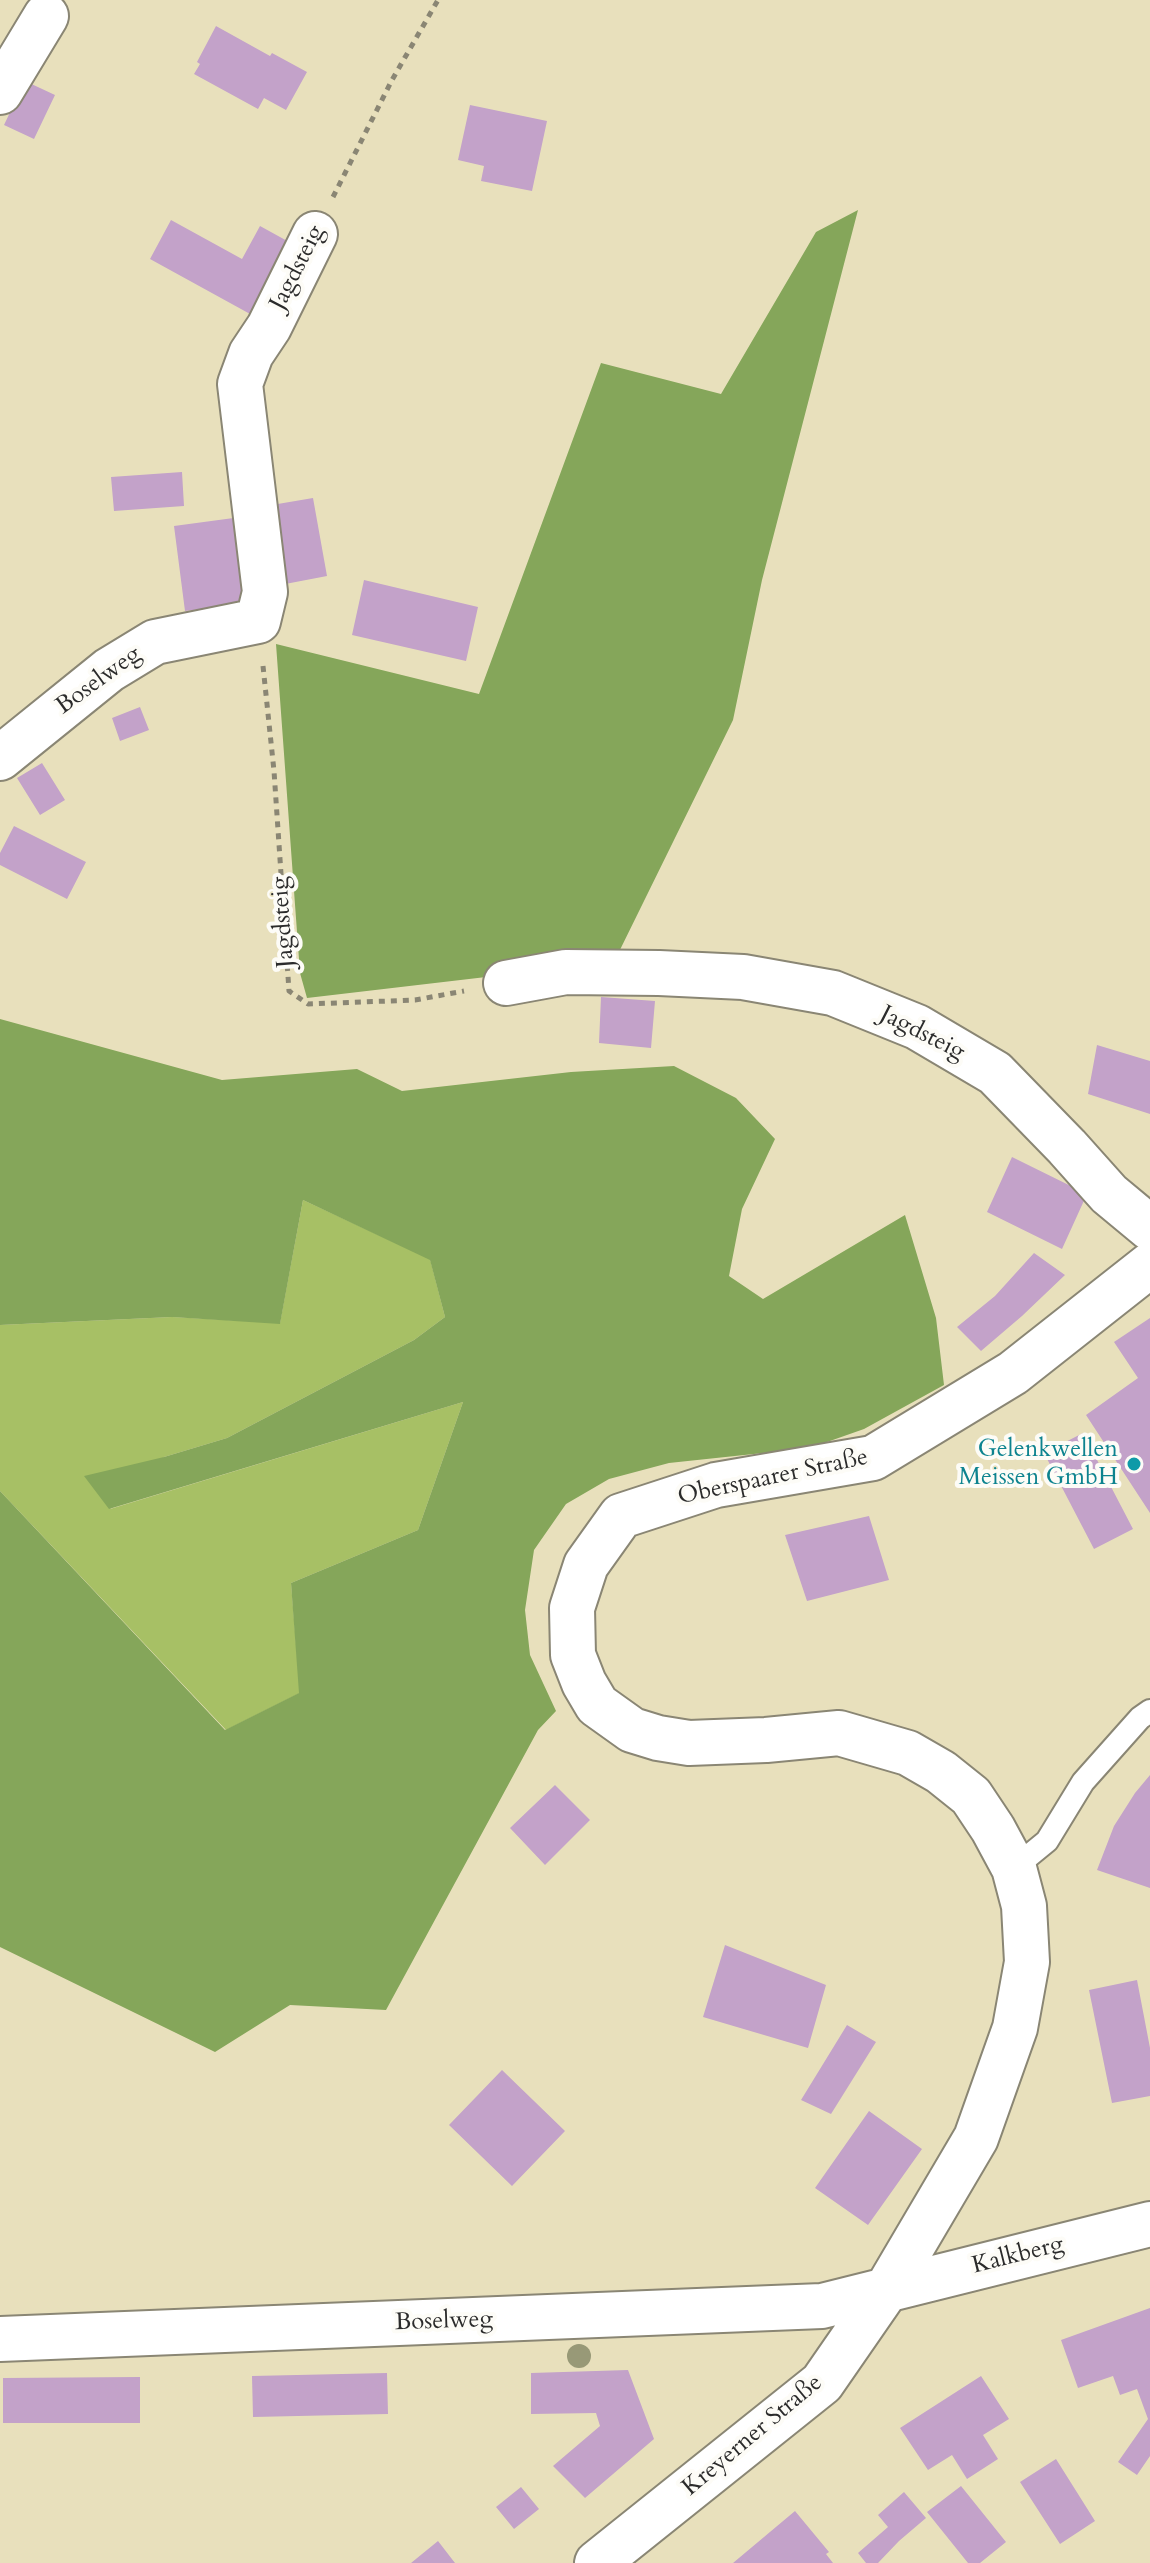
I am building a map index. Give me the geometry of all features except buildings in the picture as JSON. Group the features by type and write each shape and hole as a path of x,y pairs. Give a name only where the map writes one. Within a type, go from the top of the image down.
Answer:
{"street":[{"path":"0,92 46,16"},
{"name":"Jagdsteig","path":"258,621 265,592 240,384 251,354 269,327 315,234"},
{"name":"Boselweg","path":"0,758 109,670 155,642 258,621"},
{"name":"Jagdsteig","path":"506,983 566,972 659,973 743,977 833,993 917,1027 995,1073 1109,1194 1150,1228"},
{"name":"Oberspaarer Straße","path":"887,2289 976,2138 1015,2028 1027,1962 1024,1906 1014,1868 971,1796 941,1772 908,1753 839,1733 689,1743 632,1730 597,1705 584,1683 573,1655 572,1608 586,1565 621,1516 716,1485 873,1458 1013,1373 1150,1265"},
{"name":"Kalkberg","path":"887,2289 1150,2224"},
{"name":"Boselweg","path":"0,2339 822,2306 887,2289"},
{"name":"Kreyerner Straße","path":"597,2563 822,2383 887,2289"}],"lane":[{"path":"1014,1868 1047,1841 1083,1782 1140,1718 1150,1711"}],"path":[{"name":"Jagdsteig","path":"315,234 392,80 438,0"},
{"name":"Jagdsteig","path":"258,621 274,771 289,991 308,1004 399,1001 506,983"}],"green space":[{"path":"858,210 762,580 733,720 614,962 307,998 300,973 276,644 479,694 601,363 721,394 816,232"},
{"path":"0,1019 222,1080 357,1069 402,1091 571,1072 674,1066 736,1098 775,1139 742,1209 729,1276 763,1299 905,1215 936,1318 944,1385 864,1429 810,1448 669,1463 609,1479 566,1504 534,1550 525,1610 530,1655 556,1711 538,1730 386,2010 290,2005 215,2052 0,1947 0,1491 225,1730 299,1693 291,1583 418,1530 463,1402 109,1509 84,1476 227,1438 414,1340 445,1317 430,1260 303,1200 280,1324 172,1317 0,1325"},
{"path":"303,1200 430,1259 445,1317 414,1340 227,1438 164,1457 110,1509 463,1402 418,1530 291,1583 300,1693 226,1730 0,1491 0,1325 172,1317 280,1323"}],"place":[{"name":"Gelenkwellen Meissen GmbH","path":"1134,1464"}]}
